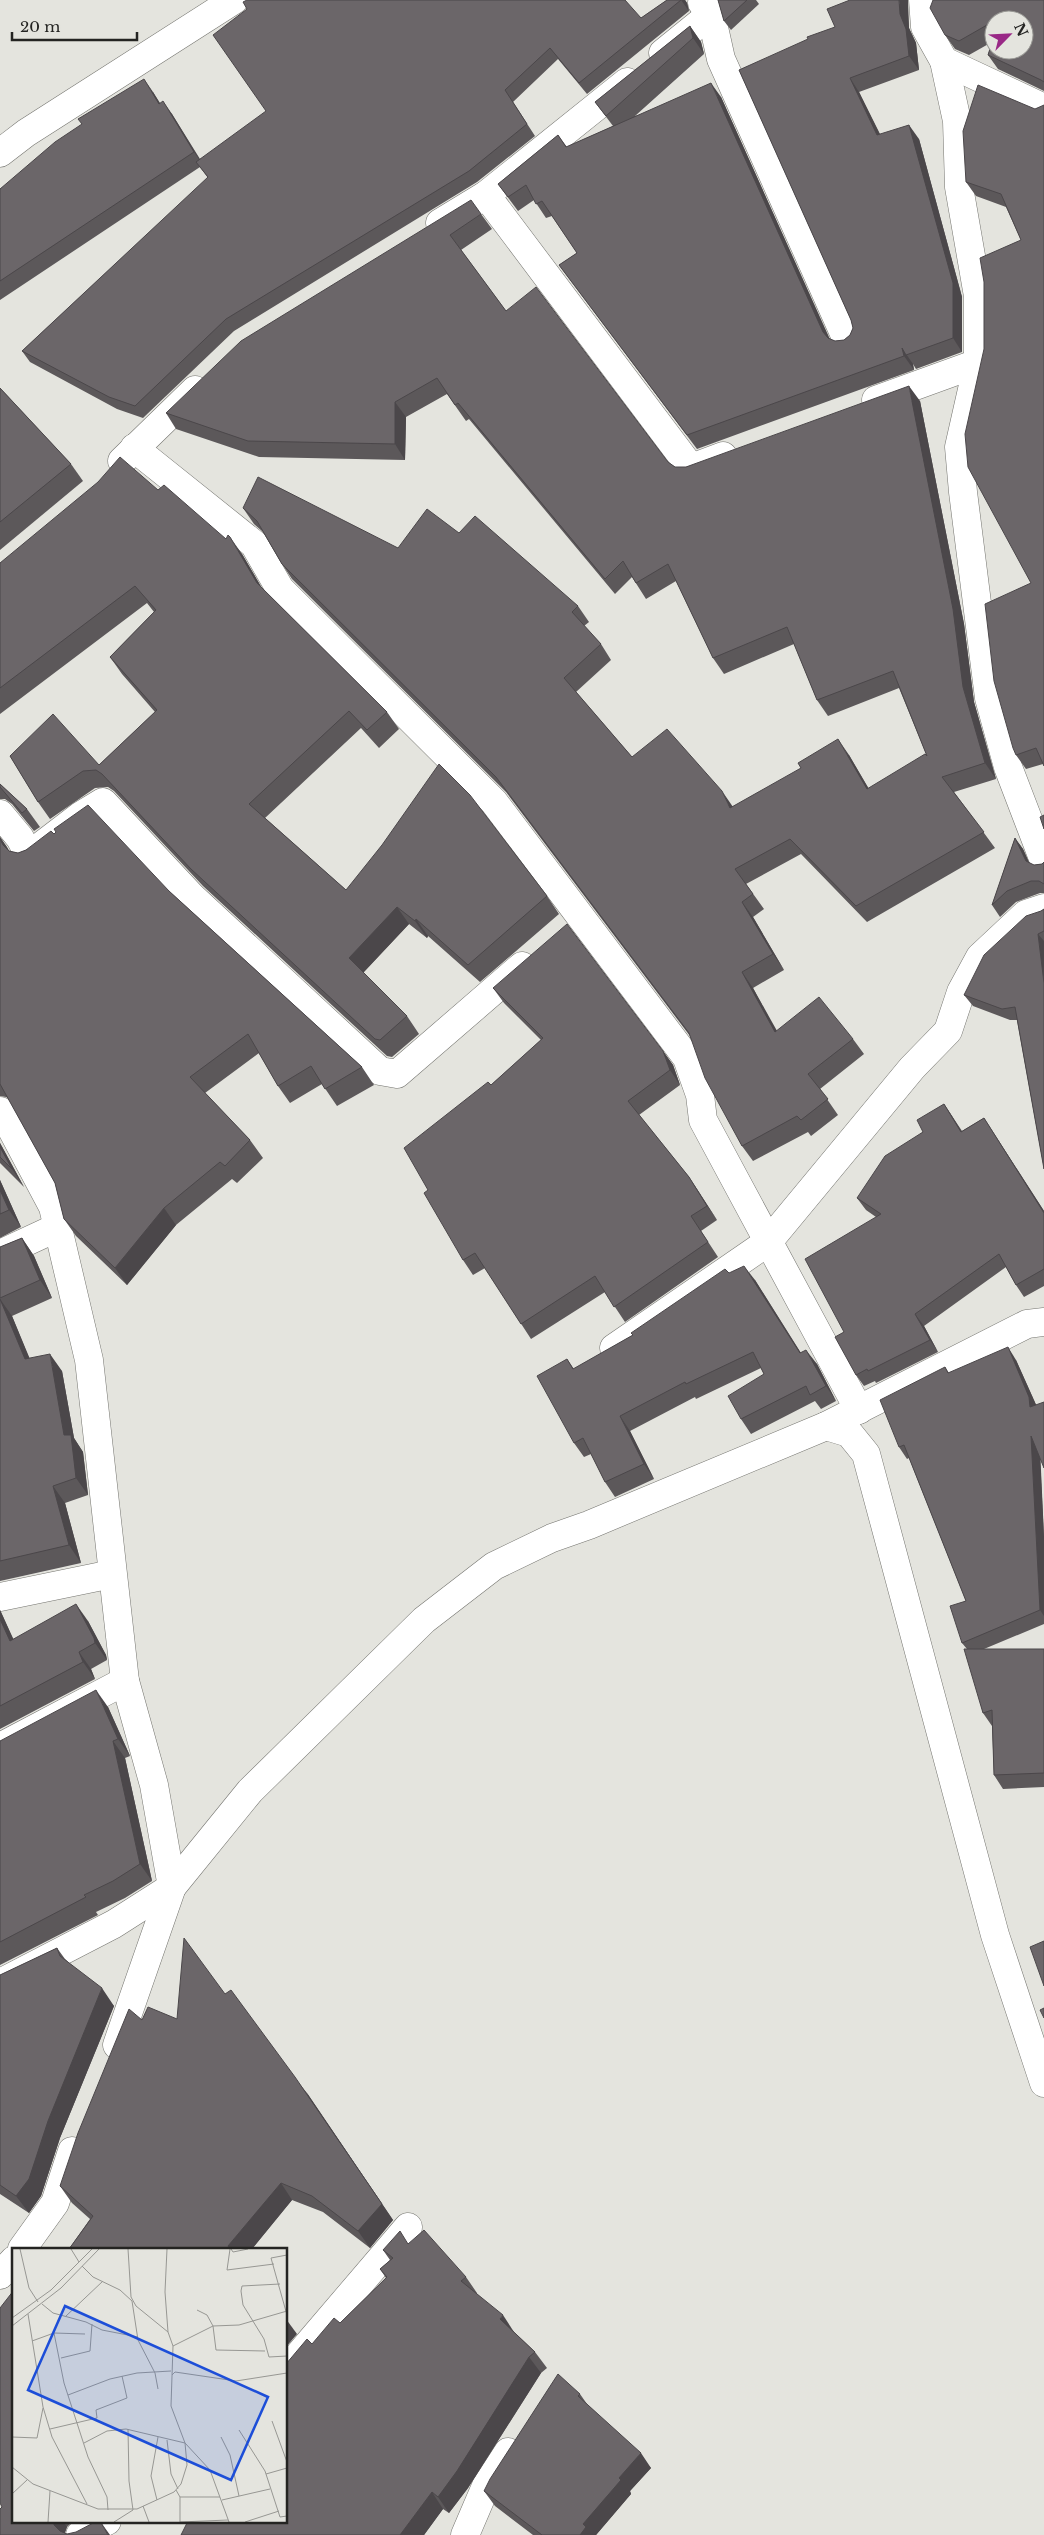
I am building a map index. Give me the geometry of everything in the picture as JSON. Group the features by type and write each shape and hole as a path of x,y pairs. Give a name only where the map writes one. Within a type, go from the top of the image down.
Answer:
{"street":[{"path":"0,153 26,133 234,0"},
{"path":"923,0 926,27 944,61 957,120 959,187 978,296 978,363 959,447 962,492 989,698 1008,767 1044,861"},
{"path":"418,236 486,195 705,7 721,59 847,340"},
{"path":"944,61 1044,108"},
{"path":"486,195 691,468 746,448"},
{"path":"848,410 978,363"},
{"path":"106,481 134,448 213,372"},
{"path":"134,448 254,544 280,588 494,802 580,916 687,1058 700,1094 703,1120 859,1410"},
{"path":"0,814 20,838 29,855 80,816 103,802 192,897 380,1071 397,1074 580,916"},
{"path":"614,1348 768,1242 912,1068 948,1032 961,992 980,957 1026,914 1044,908"},
{"path":"0,1111 53,1207 89,1360 125,1681 154,1785 172,1887 136,1994 108,2067"},
{"path":"0,1254 58,1227"},
{"path":"0,1983 114,1924 172,1887 250,1791 424,1620 494,1566 552,1538 589,1525 826,1426 1026,1324 1044,1322"},
{"path":"826,1426 849,1433 866,1454 995,1935 1044,2083"},
{"path":"0,1597 112,1574"},
{"path":"0,1747 125,1681"},
{"path":"23,2248 56,2202 82,2127"},
{"path":"288,2368 408,2227"},
{"path":"0,2275 12,2262"},
{"path":"465,2535 486,2486 523,2430"},
{"path":"80,2535 105,2522"}],"building":[{"path":"247,0 625,0 641,18 667,0 681,0 579,83 550,48 505,90 527,124 469,171 226,319 135,406 109,397 22,351 208,177 196,162 266,111 213,35 247,9 243,2"},
{"path":"718,0 747,0 724,21"},
{"path":"850,0 899,0 900,14 906,29 909,56 850,78 877,135 909,125 953,283 953,338 906,355 902,348 904,356 687,435 559,265 577,253 542,201 536,204 526,185 508,197 498,184 558,135 566,147 711,83 823,332 828,338 835,341 844,340 850,335 853,328 851,320 739,70 808,39 807,37 835,27 827,9"},
{"path":"933,0 1044,0 1044,82 999,60 1034,60 1034,10 984,10 984,27 959,41 945,35 930,8"},
{"path":"690,26 693,38 606,116 595,102"},
{"path":"144,79 159,104 163,101 194,152 0,281 0,189 55,142 82,124 78,119"},
{"path":"978,85 1035,109 1044,105 1044,766 1036,748 1016,755 1013,748 994,681 985,604 1031,583 968,467 965,434 984,349 984,282 980,258 1021,240 1001,194 966,182 963,131"},
{"path":"471,200 481,214 450,235 506,311 536,287 668,462 675,467 686,467 909,386 953,609 963,687 985,763 942,777 984,832 856,906 790,839 735,869 753,894 742,902 773,954 742,972 775,1032 819,997 853,1039 808,1074 828,1099 801,1120 797,1116 742,1146 705,1078 689,1033 496,777 282,564 257,521 243,508 258,477 398,548 427,509 459,533 475,516 578,606 572,612 601,644 564,678 632,757 667,729 722,791 730,808 801,768 798,763 838,739 867,789 925,754 927,756 893,671 817,700 787,627 713,658 668,564 636,583 623,561 605,579 458,403 455,405 437,378 395,402 395,444 248,441 166,413 241,341"},
{"path":"0,388 71,464 0,522"},
{"path":"120,457 158,490 164,485 226,539 228,535 257,583 387,712 367,730 349,711 249,804 346,890 382,845 439,764 470,795 547,896 468,965 416,919 415,921 397,907 349,958 407,1016 380,1040 375,1039 191,869 102,774 96,770 83,771 38,802 10,756 53,714 99,765 157,710 110,657 156,610 135,586 0,688 0,563 98,482"},
{"path":"0,784 27,809 22,813 0,787"},
{"path":"88,805 169,891 362,1067 325,1089 311,1066 278,1086 248,1034 190,1077 250,1140 225,1166 220,1162 164,1208 115,1268 64,1219 55,1183 0,1084 0,839 9,851 18,853 26,850 51,831 54,834 56,832 54,829"},
{"path":"1044,815 1044,829 1040,817"},
{"path":"1015,838 1026,861 1034,865 1044,862 1044,884 1039,881 1031,881 1007,891 992,905"},
{"path":"1044,909 1044,931 1038,934 1044,983 1044,1169 1015,1007 1002,1009 964,995 984,955 1026,916"},
{"path":"567,924 663,1051 670,1070 628,1101 689,1177 707,1206 691,1216 708,1242 614,1307 595,1276 521,1324 475,1253 463,1260 424,1193 428,1190 404,1148 488,1082 491,1085 543,1038 493,988"},
{"path":"944,1104 961,1132 984,1118 1044,1213 1044,1269 1016,1285 999,1254 915,1314 930,1340 868,1371 867,1369 856,1375 835,1337 844,1332 805,1259 881,1214 857,1198 885,1156 923,1132 917,1120"},
{"path":"0,1147 12,1169 0,1157"},
{"path":"0,1190 9,1210 0,1214"},
{"path":"22,1238 40,1280 0,1298 0,1247"},
{"path":"744,1266 800,1353 806,1350 826,1386 810,1395 806,1386 741,1419 728,1396 764,1374 753,1352 686,1384 685,1382 620,1416 644,1464 605,1482 583,1438 574,1443 537,1376 567,1359 573,1369 633,1335 631,1333 725,1269 729,1273"},
{"path":"0,1299 25,1359 50,1354 64,1435 71,1435 76,1478 53,1486 69,1545 0,1561"},
{"path":"1008,1347 1029,1397 1030,1407 1044,1402 1044,1468 1031,1436 1040,1610 962,1643 950,1606 966,1601 904,1445 899,1447 880,1400 945,1367 948,1373"},
{"path":"76,1604 95,1643 79,1652 83,1662 0,1706 0,1619 10,1641"},
{"path":"964,1649 1044,1649 1044,1773 994,1775 992,1710 983,1713"},
{"path":"96,1690 118,1739 113,1741 140,1864 113,1881 84,1895 86,1897 0,1942 0,1741"},
{"path":"184,1938 225,1994 231,1990 295,2077 382,2204 358,2231 312,2196 281,2183 228,2246 229,2248 70,2248 93,2216 60,2186 78,2133 129,2009 142,2020 148,2007 177,2019"},
{"path":"1044,1941 1044,1986 1030,1947"},
{"path":"57,1948 60,1956 102,1988 48,2121 29,2179 16,2196 0,2185 0,1975"},
{"path":"1044,2008 1044,2018 1040,2010"},
{"path":"424,2230 466,2277 461,2281 503,2315 500,2319 535,2352 529,2357 457,2471 438,2497 432,2492 400,2535 181,2535 188,2522 288,2522 288,2362 307,2339 312,2344 334,2318 340,2323 387,2277 380,2269 393,2258 383,2250 400,2231 408,2244"},
{"path":"12,2293 12,2522 54,2522 54,2525 60,2531 67,2534 76,2532 95,2522 101,2522 108,2535 0,2535 0,2509 2,2507 0,2503 0,2308"},
{"path":"558,2374 580,2394 578,2396 641,2453 619,2478 621,2480 583,2524 586,2527 580,2535 542,2535 484,2491"}]}
